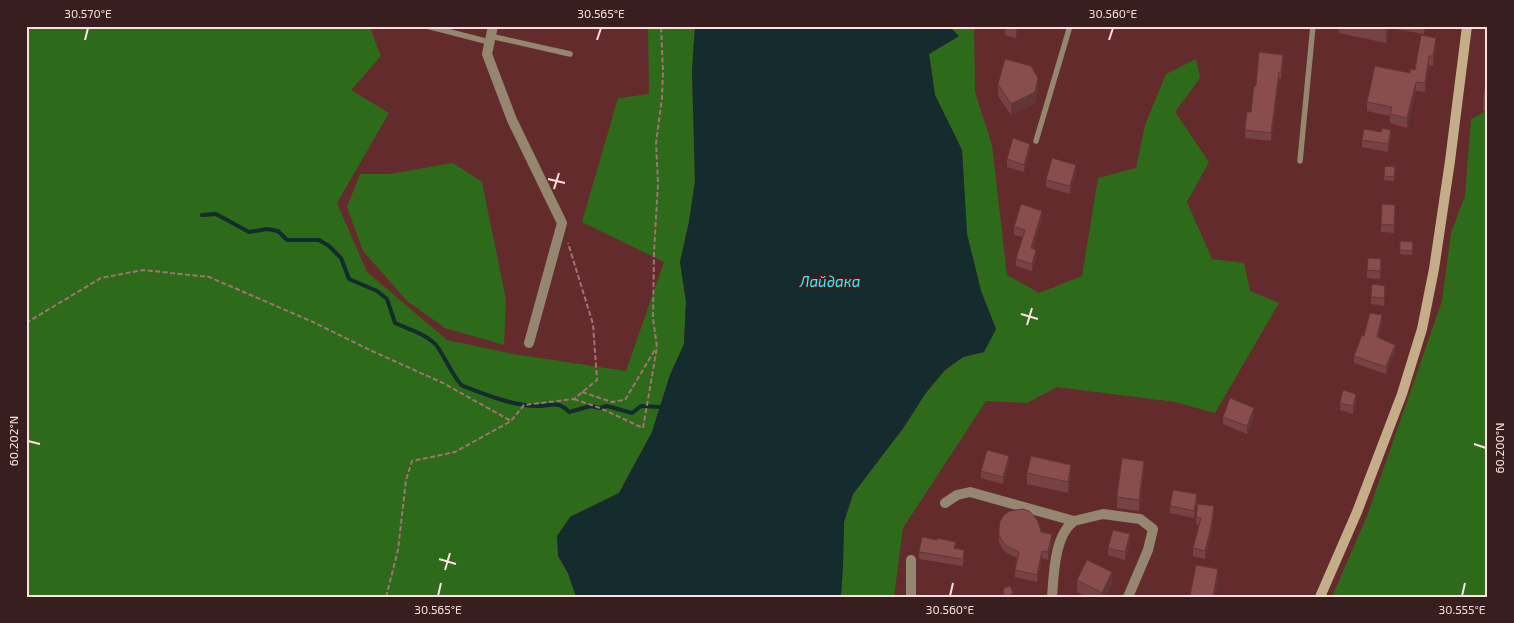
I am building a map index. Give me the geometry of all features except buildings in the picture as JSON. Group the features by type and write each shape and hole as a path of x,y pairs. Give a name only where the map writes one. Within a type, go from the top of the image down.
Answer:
{"main road":[{"path":"1320,597 1364,493 1402,394 1422,329 1437,250 1467,26"}],"street":[{"path":"491,35 487,54 512,120 562,224 529,343"},
{"path":"945,503 958,495 970,492 1074,521"},
{"path":"1052,597 1056,557 1067,526 1074,521 1103,514 1140,518 1152,529 1148,550 1128,597"},
{"path":"911,560 911,597"}],"lane":[{"path":"428,26 491,35 570,54"},
{"path":"1036,141 1070,26"},
{"path":"1300,161 1313,26"}],"path":[{"path":"574,398 643,428 656,347 653,309 658,183 656,143 662,98 663,72 661,26"},
{"path":"386,597 398,550 406,480 412,461 455,452 511,421 524,405 574,398 597,380 593,324 568,242"},
{"path":"26,322 101,278 143,270 209,277 313,322 443,383 511,421"},
{"path":"582,392 612,402 625,400 656,347"}],"green space":[{"path":"26,26 369,26 381,56 351,90 389,113 337,203 367,272 447,340 513,354 626,371 664,262 582,222 618,98 649,94 648,26 695,26 692,71 695,181 689,222 680,262 686,302 684,344 670,375 652,432 619,493 570,517 558,556 568,573 576,597 26,597"},
{"path":"949,26 974,26 975,92 992,145 1007,275 1039,293 1082,276 1098,178 1136,168 1145,125 1166,74 1196,59 1200,78 1175,112 1209,162 1187,202 1212,259 1244,263 1250,291 1279,303 1215,413 1175,402 1057,387 1027,403 986,401 903,528 894,597 841,597 844,522 853,494 904,427 925,394 945,370 963,357 984,352 996,329 981,291 967,234 962,150 935,95 929,54 959,36"},
{"path":"1488,110 1488,597 1332,597 1367,516 1442,301 1451,233 1465,196 1471,119"},
{"path":"453,163 482,182 506,300 504,345 445,328 407,301 363,251 347,207 360,174 389,174"}],"water":[{"name":"Лайдака","path":"695,26 949,26 959,36 929,54 935,95 962,150 967,234 981,291 996,329 984,352 963,357 945,370 925,394 904,427 853,494 844,522 841,597 576,597 568,573 558,556 557,536 570,517 619,493 652,432 670,375 684,344 686,302 680,262 689,222 695,181 692,71"}],"waterway":[{"path":"202,215 216,214 249,232 267,229 278,231 287,240 319,240 329,246 341,258 349,279 377,291 387,299 395,323 422,335 436,345 463,386 507,401 534,406 553,404 561,406 569,412 591,406 600,408 607,406 632,413 641,406 660,407"}]}
